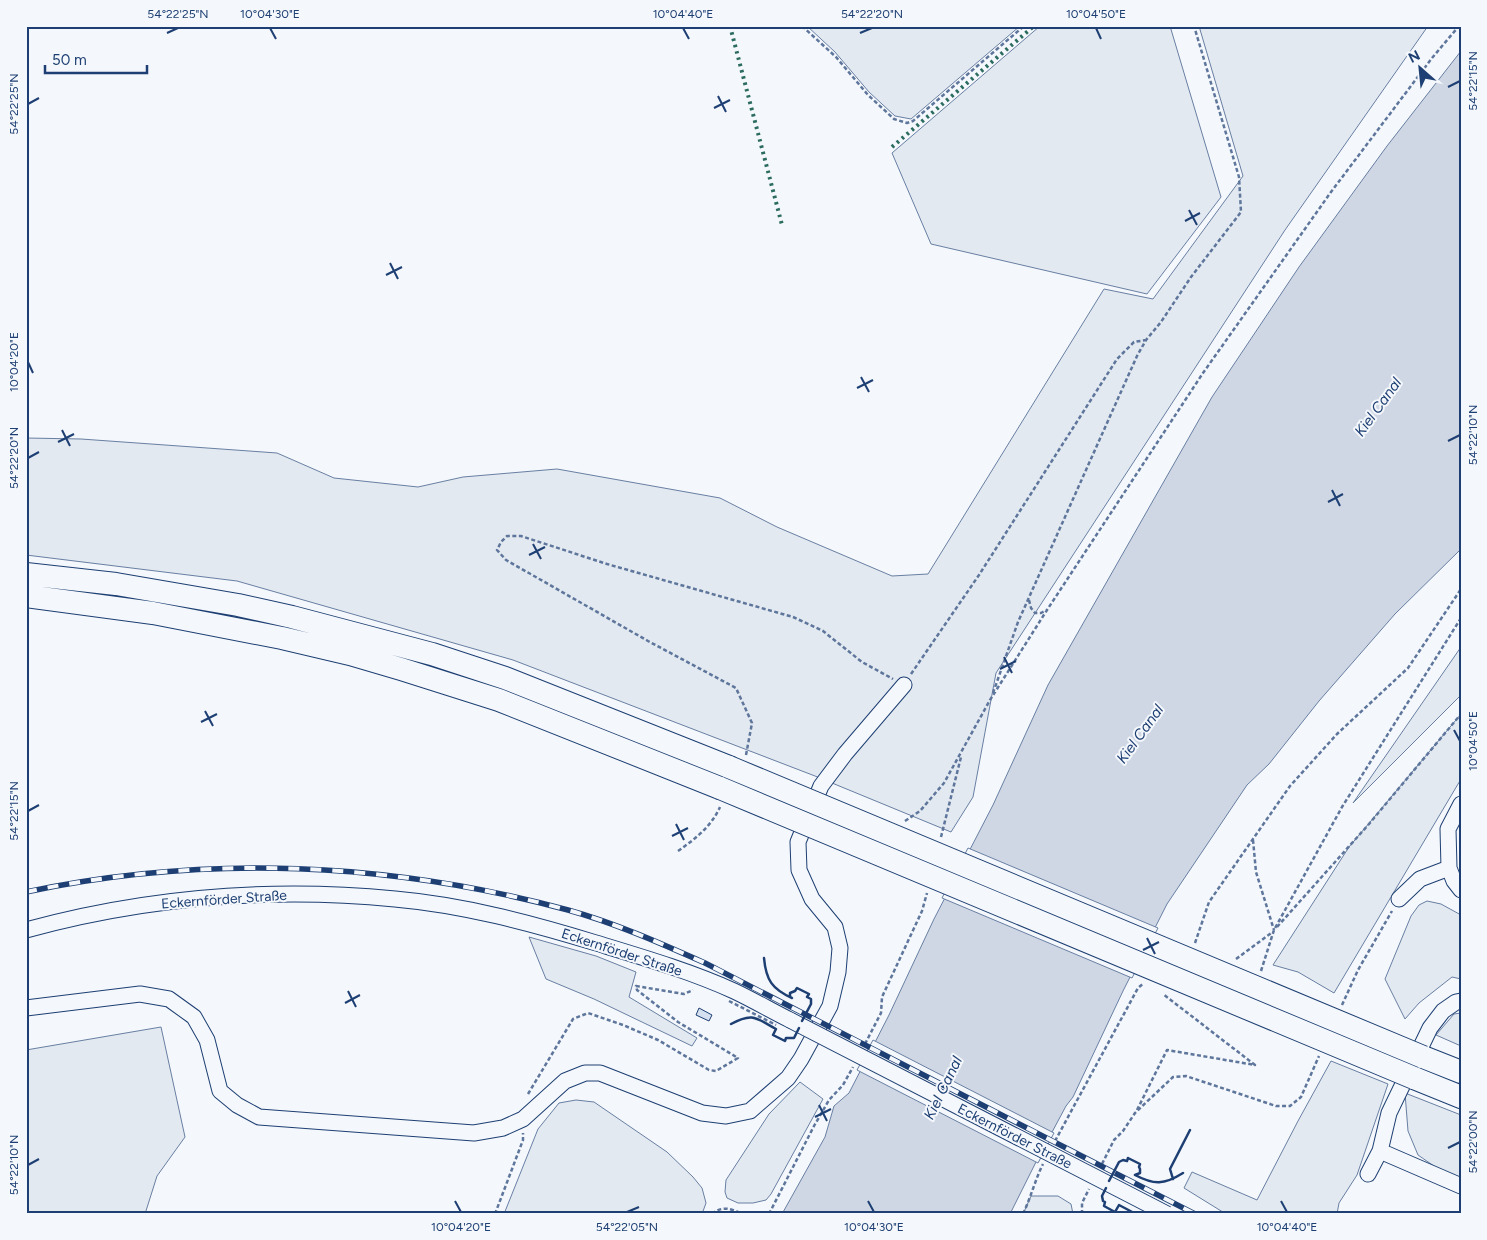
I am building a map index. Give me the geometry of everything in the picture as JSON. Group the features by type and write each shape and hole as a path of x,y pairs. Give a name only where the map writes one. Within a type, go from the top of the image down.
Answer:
{"highway":[{"path":"26,574 116,584 292,617 432,654 505,678 737,761 1461,1072"},
{"path":"26,596 134,610 282,638 384,664 499,700 720,797 1461,1097"}],"street":[{"path":"26,1008 140,994 169,1000 194,1017 207,1040 220,1091 237,1105 259,1117 474,1133 503,1128 523,1119 565,1081 585,1073 600,1073 702,1113 726,1116 750,1111 788,1078 801,1059 830,1006 838,972 840,948 835,927 812,899 799,870 798,842 821,786 845,754 904,685"},
{"path":"1461,804 1448,829 1449,868 1454,881 1461,890"},
{"path":"1399,899 1420,879 1449,868"},
{"name":"Eckernförder Straße","path":"26,930 101,912 155,903 260,894 326,894 396,899 502,917 623,951 734,991 1167,1214"},
{"path":"1368,1174 1380,1151 1389,1113 1430,1028 1443,1011 1456,1002 1461,1001"},
{"path":"1380,1151 1461,1186"}],"path":[{"path":"802,26 836,57 868,95 894,119 906,123 913,121 1024,26"},
{"path":"990,700 1018,622 1137,356 1146,340 1191,277 1241,212 1239,177 1194,26"},
{"path":"899,825 920,812 944,783 990,700 1047,610 1219,350 1330,192 1432,58 1459,26"},
{"path":"737,761 752,723 736,688 648,641 506,560 497,550 500,542 507,536 521,536 607,564 793,617 823,632 862,662 904,685 978,575 1117,359 1134,342 1146,340"},
{"path":"1195,950 1195,942 1209,902 1290,786 1337,734 1408,668 1461,589"},
{"path":"1029,598 1031,608 1035,613 1047,610"},
{"path":"1261,973 1274,930 1342,807 1461,618"},
{"path":"1274,930 1370,824 1461,714"},
{"path":"940,844 962,751"},
{"path":"678,851 701,834 716,816 720,797"},
{"path":"1252,840 1256,872 1274,930"},
{"path":"864,1047 881,1013 882,997 922,911 927,892"},
{"path":"702,978 698,987 684,994 636,986 637,990 678,1022 738,1058"},
{"path":"1070,1111 1138,988 1147,981"},
{"path":"1098,1172 1114,1140 1123,1131 1135,1113 1167,1050 1255,1065 1162,993"},
{"path":"769,1214 814,1126 830,1100 843,1085 856,1062"},
{"path":"1135,1113 1173,1077"},
{"path":"1082,1214 1082,1203 1090,1187"},
{"path":"1024,1214 1031,1196"},
{"path":"712,1214 720,1208 727,1207 742,1214"}],"shaded area":[{"path":"807,26 1020,26 911,119 895,116 869,92 835,52"},
{"path":"1040,26 1170,26 1221,197 1147,294 931,244 892,153"},
{"path":"1199,26 1428,26 1285,230 996,673 973,797 951,832 815,776 513,660 237,581 26,555 26,438 81,439 277,453 334,478 418,487 463,477 557,469 720,498 777,527 892,576 928,574 1104,289 1153,299 1243,176"},
{"path":"1461,647 1461,695 1353,803"},
{"path":"1461,714 1461,779 1334,993 1298,972 1273,965 1349,847"},
{"path":"1427,901 1441,904 1461,915 1461,979 1452,977 1419,1003 1405,1019 1385,979 1411,916 1419,905"},
{"path":"529,937 596,956 636,972 629,997 697,1038 692,1046 594,999 546,979"},
{"path":"1461,1013 1461,1046 1436,1035 1454,1014"},
{"path":"161,1027 185,1137 157,1176 145,1214 26,1214 26,1050"},
{"path":"1331,1061 1388,1084 1357,1175 1339,1203 1337,1214 1226,1214 1184,1188 1192,1172 1257,1200"},
{"path":"800,1082 823,1099 771,1194 766,1200 753,1203 738,1203 727,1198 725,1192 726,1180 769,1114"},
{"path":"1405,1093 1461,1115 1461,1179 1444,1173 1418,1155 1408,1131"},
{"path":"576,1100 594,1102 667,1152 702,1188 706,1203 702,1214 504,1214 538,1129 559,1103"},
{"path":"1031,1196 1058,1196 1071,1204 1073,1214 1023,1214"}],"water":[{"name":"Kiel Canal","path":"1461,51 1461,549 1395,614 1319,701 1269,764 1247,785 1167,904 1073,1097 1066,1106 1010,1214 782,1214 825,1137 834,1106 849,1093 889,1015 934,919 993,805 1048,685 1212,397 1299,267 1387,146"}],"pier":[{"path":"968,848 1158,928 1132,978 942,898"},
{"path":"873,1040 1054,1133 1038,1163 857,1070"}],"building":[{"path":"699,1008 712,1015 709,1021 696,1015"}],"railway":[{"path":"26,892 93,880 161,872 229,868 298,869 366,873 434,882 501,894 568,910 620,927 705,963 1195,1214"}],"hedge":[{"path":"730,26 782,225"},
{"path":"892,147 1034,26"}],"wall":[{"path":"764,958 768,978 779,991 785,995 792,998 790,993 797,988 809,994 807,997 811,999 811,1004 802,1021"},
{"path":"731,1024 744,1018 754,1018 776,1029 773,1035 785,1041 786,1038 794,1038 799,1028"},
{"path":"1173,1179 1170,1169 1190,1130"},
{"path":"1109,1181 1119,1162 1127,1161 1128,1158 1140,1164 1140,1173 1135,1175 1148,1181 1164,1182 1183,1173"},
{"path":"1106,1188 1102,1196 1105,1202 1104,1206 1115,1212 1119,1205 1136,1214"}]}
